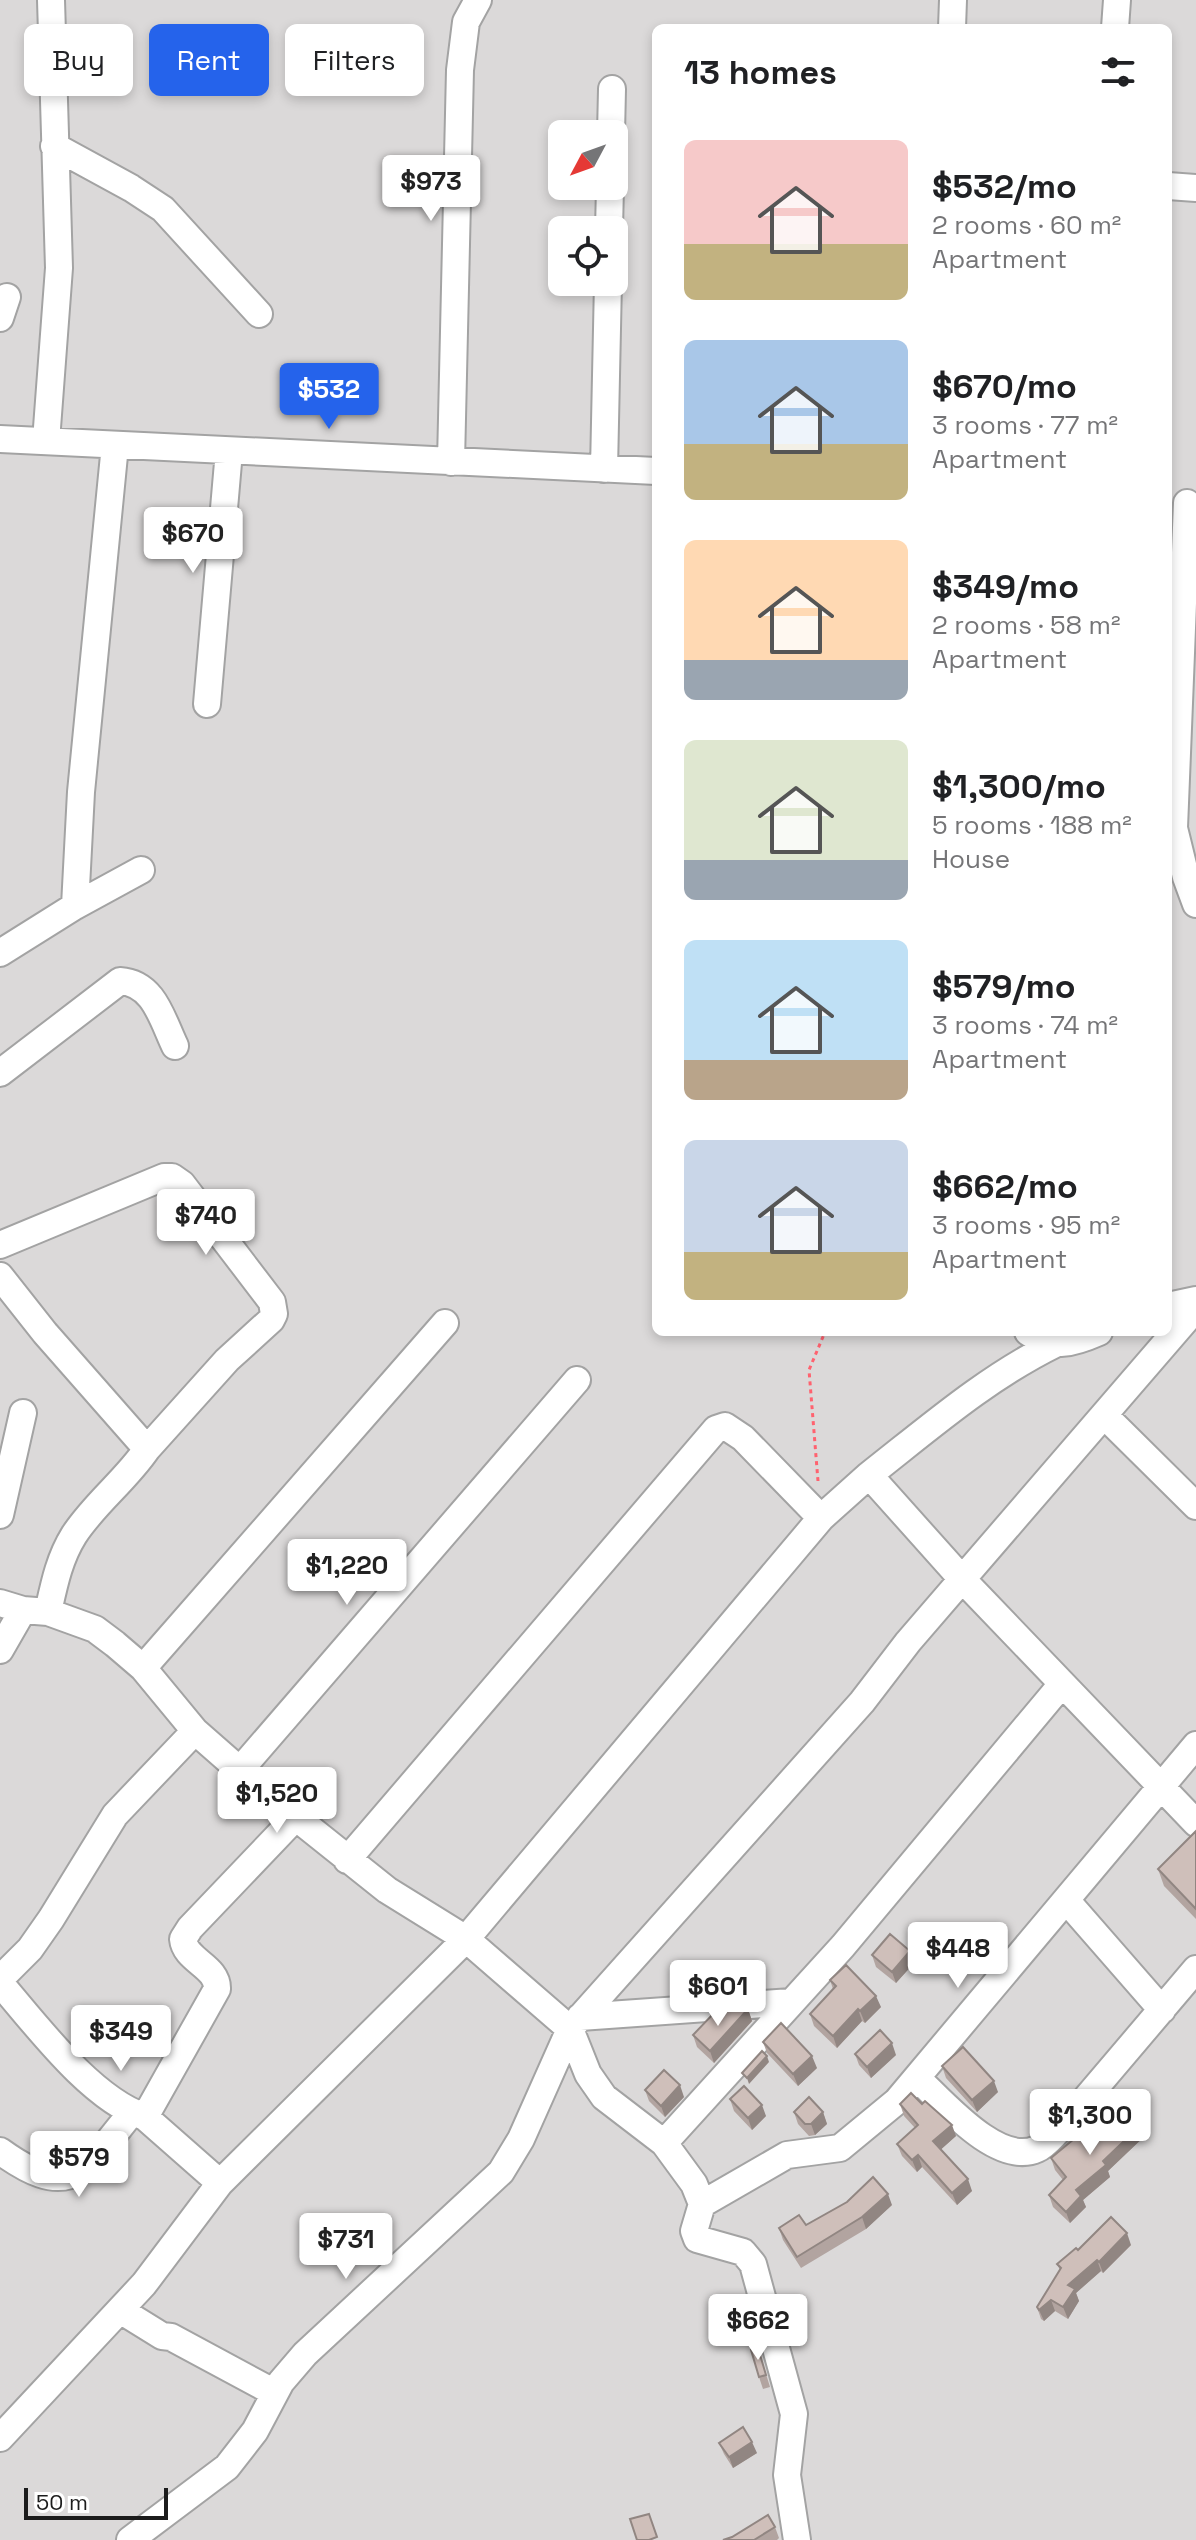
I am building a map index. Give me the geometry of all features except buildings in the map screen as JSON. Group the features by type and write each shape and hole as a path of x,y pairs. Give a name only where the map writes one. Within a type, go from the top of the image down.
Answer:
{"street":[{"path":"46,441 59,268 51,0"},
{"path":"451,462 460,70 466,22 478,0"},
{"path":"952,24 953,0"},
{"path":"1115,24 1117,0"},
{"path":"611,120 612,89"},
{"path":"54,146 163,209 259,314"},
{"path":"1172,186 1196,188"},
{"path":"604,469 608,296"},
{"path":"0,439 652,471"},
{"path":"75,906 81,792 115,445"},
{"path":"207,704 229,451"},
{"path":"1184,502 1181,687 1174,828 1183,878 1196,904"},
{"path":"0,953 75,906 141,870"},
{"path":"0,1073 120,981 134,982 148,992 175,1046"},
{"path":"0,1245 164,1177 172,1177 182,1184 272,1302 274,1314 227,1360 76,1532 58,1569 24,1608 0,1650"},
{"path":"3,1287 147,1449"},
{"path":"1172,1305 1196,1300"},
{"path":"1172,1336 1196,1308"},
{"path":"143,1668 445,1323"},
{"path":"1034,1336 1055,1344 1078,1342 1091,1336"},
{"path":"130,2540 227,2467 255,2431 275,2393 305,2354 501,2172 521,2139 575,2023 862,1702 908,1642 1172,1336"},
{"path":"0,2438 144,2284 220,2183 466,1939 821,1518 869,1475 988,1383 1055,1344"},
{"path":"240,1770 577,1380"},
{"path":"0,1515 23,1413"},
{"path":"1104,1415 1196,1506"},
{"path":"347,1860 716,1429 725,1426 743,1438 821,1518"},
{"path":"869,1475 962,1579 1196,1823"},
{"path":"24,1608 95,1629 143,1668 195,1731 295,1818 387,1890 466,1939 575,2023 588,2074 604,2097 664,2143 694,2184 702,2204 695,2236 702,2241 743,2252 751,2259 794,2414 787,2475 797,2540"},
{"path":"664,2143 843,1946 1062,1684"},
{"path":"195,1731 115,1815 51,1919 30,1949 0,1981 70,2064 220,2183"},
{"path":"702,2204 787,2155 840,2148 897,2101 1196,1745"},
{"path":"0,2151 35,2173 51,2179 68,2176 84,2169 138,2115 217,1989 213,1974 188,1951 183,1939 295,1818"},
{"path":"1066,1900 1162,2010"},
{"path":"917,2078 978,2134 998,2146 1015,2152 1038,2149 1061,2128 1196,1969"},
{"path":"575,2023 792,2002"},
{"path":"120,2310 162,2336 171,2337 275,2393"}],"path":[{"path":"821,1518 809,1370 823,1336"}],"shaded area":[{"path":"0,0 1196,0 1196,2540 0,2540"}]}
